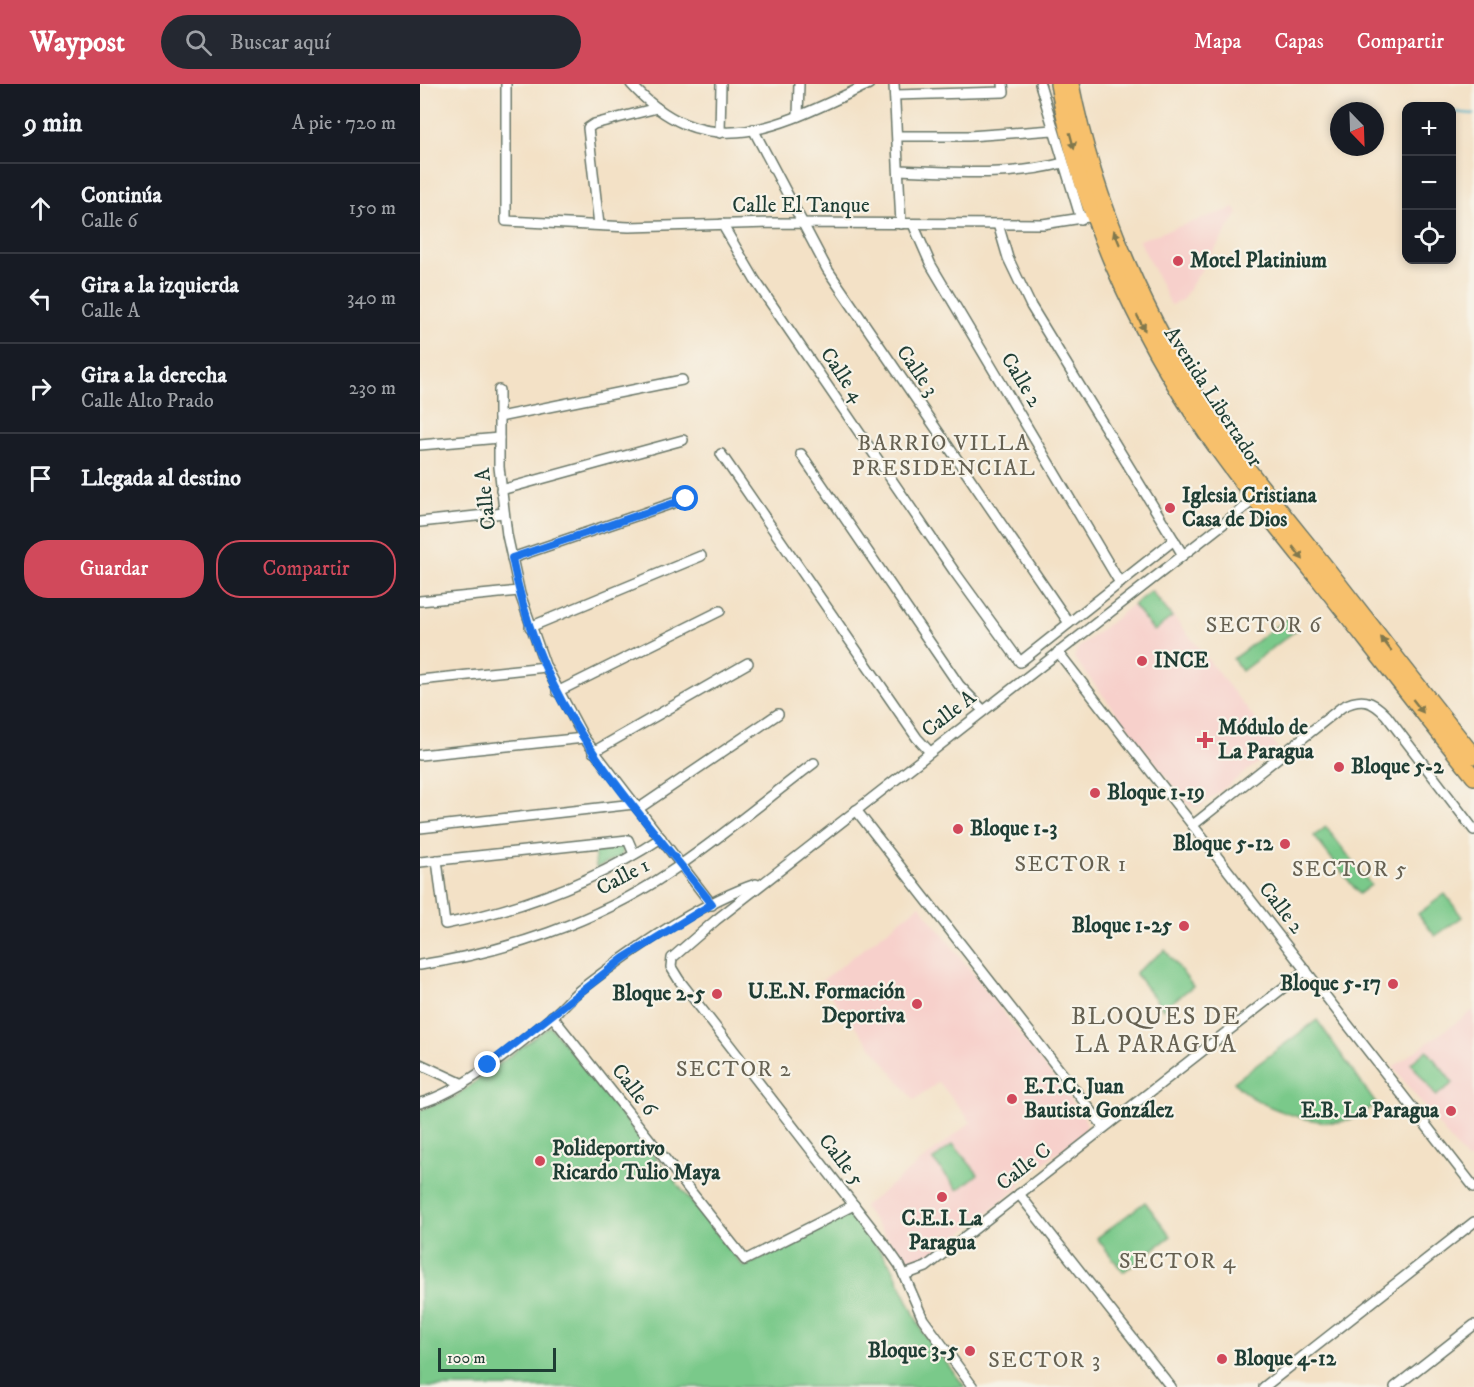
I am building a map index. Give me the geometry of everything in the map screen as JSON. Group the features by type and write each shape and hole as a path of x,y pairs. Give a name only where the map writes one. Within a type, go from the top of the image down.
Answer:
{"main road":[{"name":"Avenida Libertador","path":"1061,85 1088,217 1167,370 1205,431 1474,756"},
{"name":"Avenida Libertador","path":"1061,85 1087,148 1110,220 1146,303 1196,393 1260,495 1474,777"}],"street":[{"name":"Calle El Tanque","path":"506,84 506,221 599,225 1043,224 1088,217"},
{"path":"631,84 657,108 687,127 720,133 753,129 798,116 869,84"},
{"path":"720,133 721,84"},
{"path":"798,116 799,84"},
{"path":"894,84 901,224"},
{"path":"895,95 1004,92 1003,84"},
{"name":"Avenida Libertador","path":"1040,84 1063,163 1088,217"},
{"path":"599,225 588,128 594,124 657,108"},
{"name":"Calle 3","path":"753,129 817,254 867,331 1069,623"},
{"path":"897,135 969,136 1053,130"},
{"path":"900,170 993,172 1032,170 1063,163"},
{"name":"Calle 4","path":"722,224 769,299 954,572 1020,662 1042,644"},
{"name":"Calle 2","path":"914,224 931,266 1120,583"},
{"path":"998,224 1008,258 1031,306 1183,555"},
{"path":"499,417 682,380"},
{"name":"Calle A","path":"499,390 501,490 504,513 519,591 546,667 557,692 593,752 712,904"},
{"path":"420,445 499,438"},
{"path":"501,490 683,440"},
{"path":"801,453 946,667 967,695 983,710"},
{"path":"721,454 917,738 930,752"},
{"name":"Calle A","path":"671,962 676,951 1260,495"},
{"path":"512,558 686,499"},
{"path":"420,522 504,513"},
{"path":"1042,644 1174,540"},
{"path":"530,627 700,556"},
{"path":"420,601 519,591"},
{"path":"1089,608 1099,621"},
{"path":"557,692 720,611"},
{"name":"Calle 2","path":"1042,644 1055,654 1193,825 1474,1186"},
{"path":"593,752 748,663"},
{"path":"420,680 546,667"},
{"path":"1193,825 1341,707 1365,700 1374,704 1386,716 1474,830"},
{"path":"420,828 636,806 778,714"},
{"path":"420,755 584,738"},
{"name":"Calle 1","path":"420,965 489,950 564,926 622,899 681,864 814,763"},
{"path":"856,810 1104,1127"},
{"path":"437,860 445,924 481,917 531,902 634,854 661,838"},
{"path":"420,862 628,840 634,854"},
{"path":"420,1103 463,1084 552,1016 580,990 624,958 712,904 741,889 764,882"},
{"name":"Calle 5","path":"671,962 678,980 892,1254 923,1319 973,1387"},
{"name":"Calle C","path":"903,1275 926,1267 1306,970"},
{"name":"Calle 6","path":"552,1016 745,1260 854,1205"},
{"path":"420,1064 463,1084"},
{"path":"1019,1194 1171,1387"},
{"path":"1264,1387 1474,1222"},
{"path":"1395,1387 1474,1325"}],"shaded area":[{"name":"Motel Platinium","path":"1234,208 1238,213 1182,300 1171,305 1139,240"},
{"path":"1152,589 1278,748 1199,807 1190,806 1185,801 1074,658 1077,649"},
{"path":"920,905 1084,1117 1087,1125 1083,1133 1019,1182 1021,1186 924,1263 914,1266 908,1264 863,1207 971,1122 939,1082 914,1100 820,982"},
{"name":"E.B. La Paragua","path":"1474,1010 1474,1155 1467,1161 1393,1067"}],"green space":[{"path":"1151,591 1172,617 1154,631 1133,605"},
{"path":"1287,618 1296,630 1242,671 1233,659"},
{"path":"1326,827 1371,885 1359,894 1314,836"},
{"path":"621,846 624,850 620,857 596,868 594,849"},
{"path":"1445,894 1462,917 1435,936 1418,914"},
{"path":"1165,950 1193,986 1163,1009 1135,973"},
{"path":"1317,1020 1376,1104 1348,1120 1325,1122 1296,1116 1254,1098 1234,1082"},
{"name":"Polideportivo Ricardo Tulio Maya","path":"550,1026 744,1267 852,1213 892,1267 922,1331 965,1387 420,1387 420,1110 453,1098"},
{"path":"1427,1050 1453,1083 1436,1096 1411,1063"},
{"path":"953,1144 978,1174 958,1190 933,1160"},
{"path":"1145,1202 1171,1236 1123,1272 1097,1238"}],"waterway":[{"path":"1456,112 1474,114"}],"place":[{"name":"Motel Platinium","path":"1178,261"},
{"name":"Iglesia Cristiana Casa de Dios","path":"1170,508"},
{"name":"INCE","path":"1142,661"},
{"name":"Módulo de La Paragua","path":"1205,740"},
{"name":"Bloque 5-2","path":"1339,767"},
{"name":"Bloque 1-19","path":"1095,793"},
{"name":"Bloque 1-3","path":"958,829"},
{"name":"Bloque 5-12","path":"1285,844"},
{"name":"Bloque 1-25","path":"1184,926"},
{"name":"Bloque 5-17","path":"1393,984"},
{"name":"Bloque 2-5","path":"717,994"},
{"name":"U.E.N. Formación Deportiva","path":"917,1004"},
{"name":"E.T.C. Juan Bautista González","path":"1012,1099"},
{"name":"E.B. La Paragua","path":"1451,1111"},
{"name":"Polideportivo Ricardo Tulio Maya","path":"540,1161"},
{"name":"C.E.I. La Paragua","path":"942,1197"},
{"name":"Bloque 3-5","path":"970,1351"},
{"name":"Bloque 4-12","path":"1222,1359"}],"district":[{"name":"BARRIO VILLA PRESIDENCIAL","path":"944,456"},
{"name":"SECTOR 6","path":"1264,625"},
{"name":"SECTOR 1","path":"1071,864"},
{"name":"SECTOR 5","path":"1350,869"},
{"name":"BLOQUES DE LA PARAGUA","path":"1156,1031"},
{"name":"SECTOR 2","path":"734,1069"},
{"name":"SECTOR 4","path":"1178,1261"},
{"name":"SECTOR 3","path":"1045,1360"}],"route":[{"path":"488,1065 555,1014 580,990 624,958 712,904 580,734 562,702 535,642 512,558 686,499"}]}
